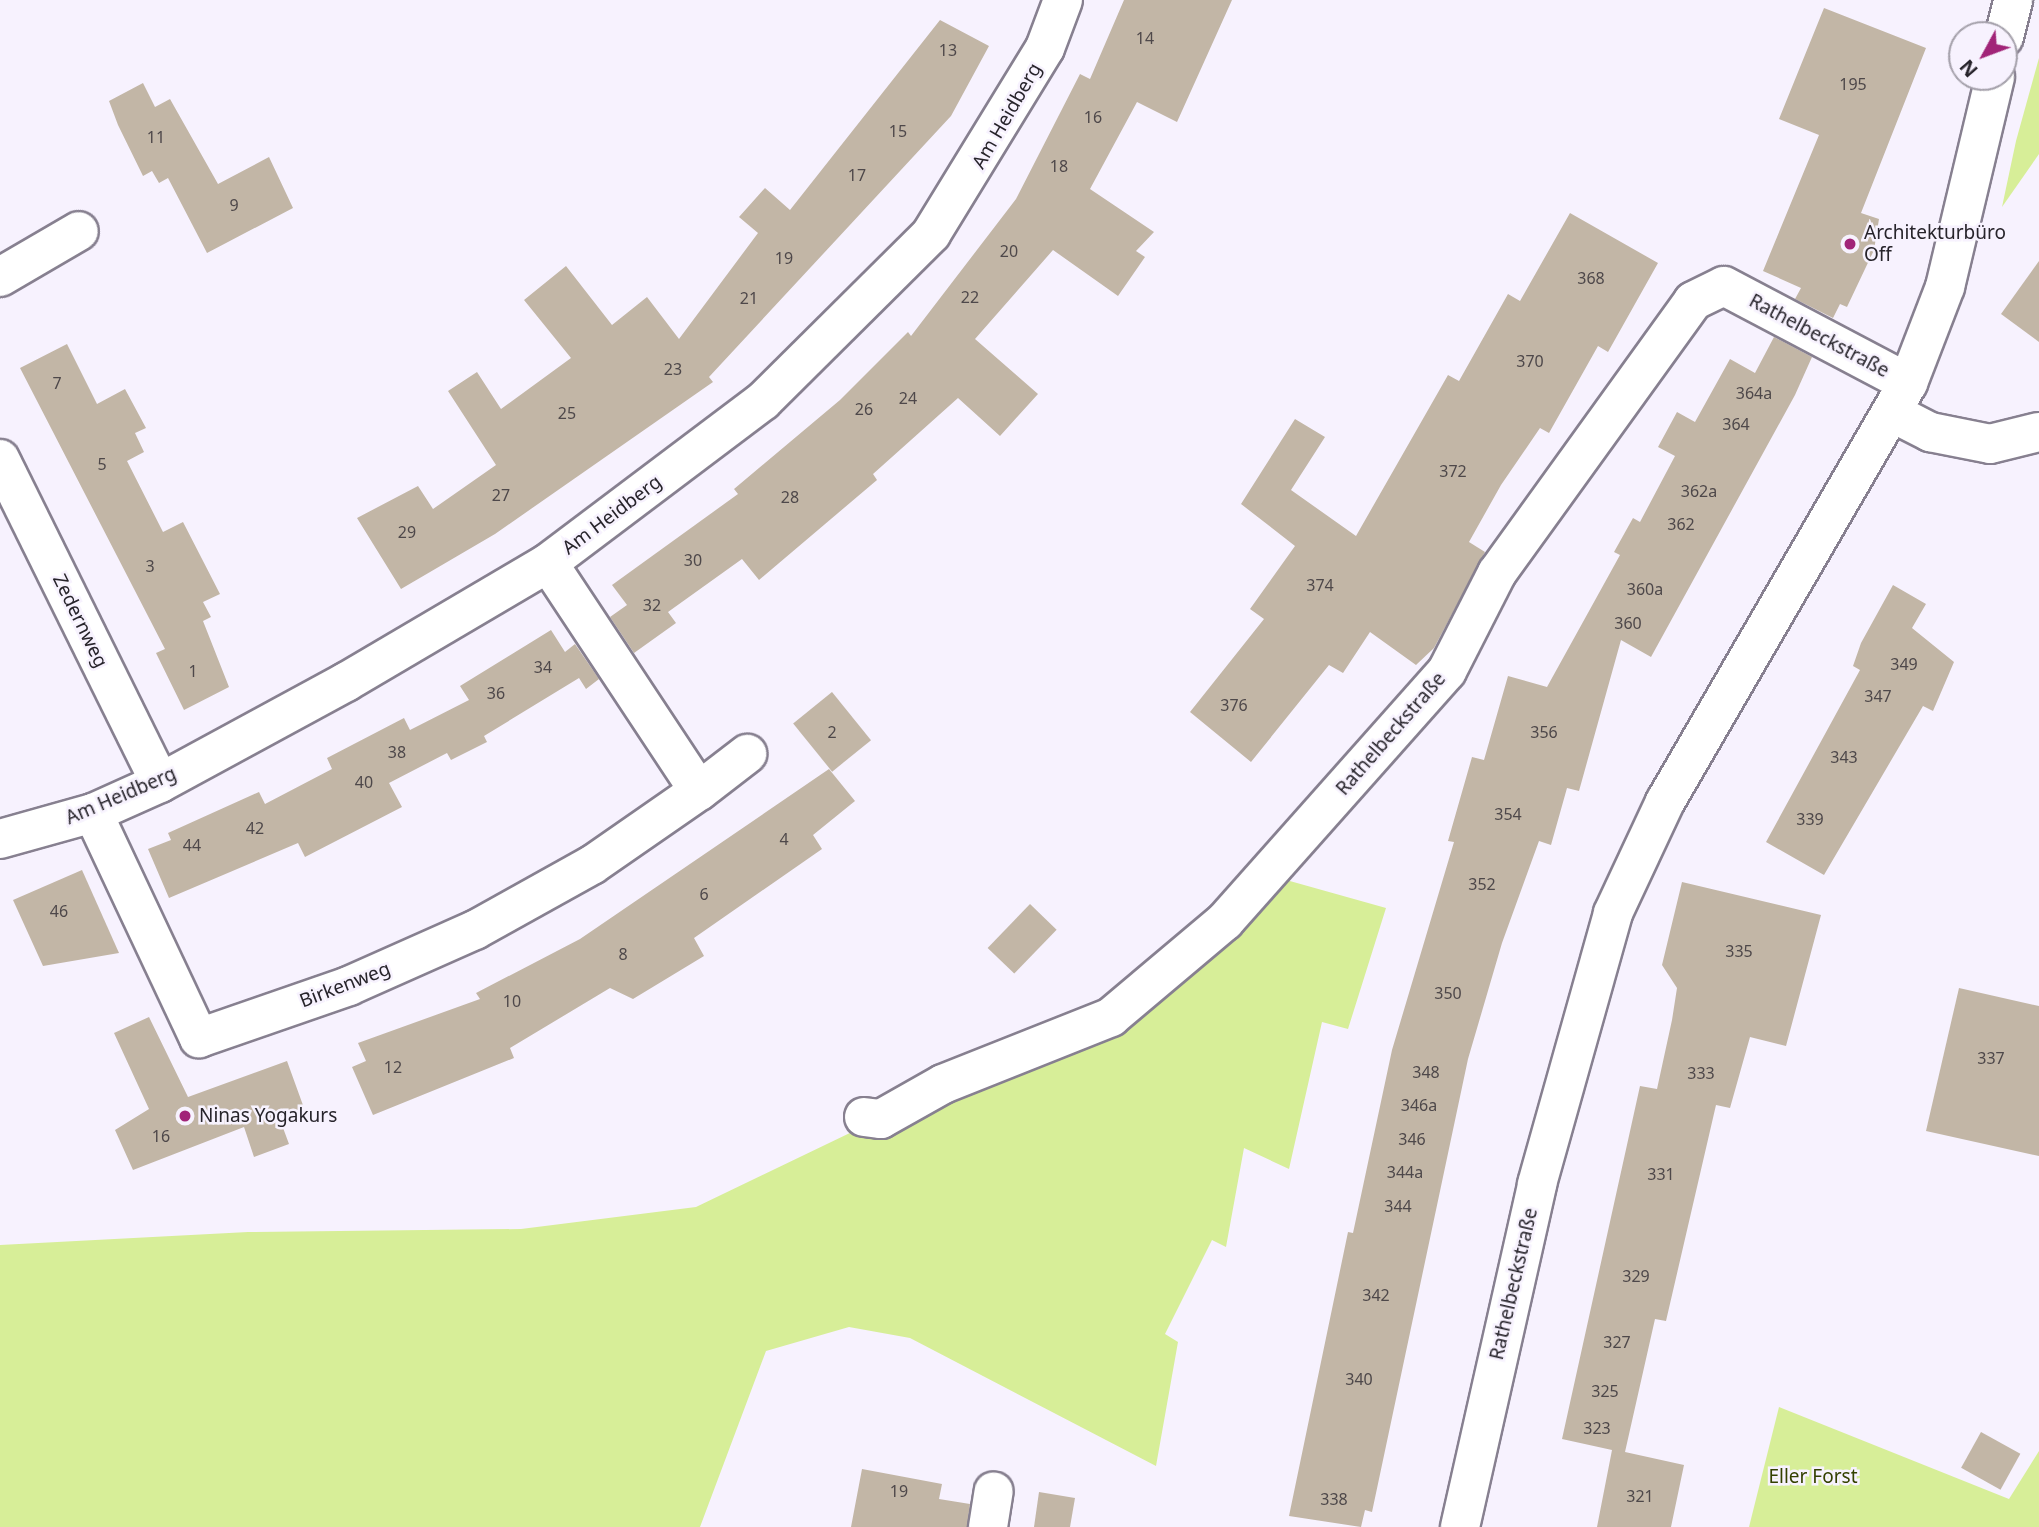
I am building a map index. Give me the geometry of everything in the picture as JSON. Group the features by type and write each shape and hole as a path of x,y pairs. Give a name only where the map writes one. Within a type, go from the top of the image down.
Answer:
{"street":[{"name":"Am Heidberg","path":"0,839 93,813 160,783 548,563 763,401 931,234 1045,48 1063,0"},
{"path":"2008,21 2013,0"},
{"path":"1991,91 1945,287 1901,398 1930,432 1990,444 2039,432"},
{"path":"0,277 79,231"},
{"name":"Rathelbeckstraße","path":"864,1116 881,1119 943,1084 1111,1017 1225,921 1447,671 1497,573 1693,301 1724,286 1901,398 1665,802 1613,913 1537,1184 1460,1527"},
{"name":"Zedernweg","path":"0,459 160,783"},
{"path":"548,563 699,791"},
{"name":"Birkenweg","path":"93,813 199,1038 349,986 475,930 592,864 699,791 747,754"}],"green space":[{"path":"2039,58 2039,154 2002,207 2016,141"},
{"path":"1272,876 1386,908 1348,1029 1322,1022 1289,1169 1244,1148 1226,1247 1212,1240 1165,1334 1178,1342 1156,1466 910,1338 849,1327 766,1351 700,1527 0,1527 0,1245 248,1232 521,1229 696,1207 958,1081 1114,1020"},
{"name":"Eller Forst","path":"1779,1407 2009,1499 2039,1451 2039,1527 1749,1527"}],"building":[{"path":"1124,0 1232,0 1177,122 1137,102 1090,189 1154,232 1136,251 1145,257 1118,296 1053,250 975,339 1038,394 1000,436 958,398 873,474 877,480 759,580 742,559 668,612 676,623 634,653 610,617 627,605 612,585 738,494 734,489 840,400 908,332 911,336 1016,199 1080,74 1090,79"},
{"path":"1824,8 1926,48 1861,213 1879,219 1874,250 1847,307 1840,304 1833,318 1795,299 1801,288 1763,271 1819,135 1779,119"},
{"path":"940,20 989,46 951,116 709,377 713,382 495,534 401,589 357,518 418,486 433,509 496,465 448,391 477,372 501,409 571,358 524,300 566,266 612,325 647,297 679,339 758,233 739,217 765,188 790,210"},
{"path":"143,83 155,107 170,99 218,184 269,157 293,208 207,253 168,178 159,183 152,171 143,176 118,125 109,101"},
{"path":"1570,213 1658,263 1608,352 1598,346 1549,433 1540,428 1501,485 1469,542 1485,552 1434,648 1416,665 1370,632 1343,673 1329,665 1251,762 1190,712 1264,619 1250,609 1295,546 1241,504 1295,419 1325,437 1291,490 1356,536 1448,375 1459,381 1508,294 1520,301"},
{"path":"2039,261 2039,342 2001,314"},
{"path":"1774,337 1812,357 1795,395 1651,657 1621,640 1579,791 1567,788 1551,845 1539,841 1502,943 1468,1059 1372,1512 1365,1510 1361,1527 1289,1516 1348,1232 1353,1233 1392,1050 1454,842 1448,841 1472,757 1484,760 1508,676 1547,687 1620,555 1614,552 1633,518 1640,522 1675,456 1658,447 1677,412 1695,422 1730,359 1755,373"},
{"path":"67,344 97,404 125,389 146,428 135,433 144,452 127,461 163,532 183,522 220,594 203,602 211,617 203,621 229,687 184,710 156,653 165,649 20,368"},
{"path":"1893,585 1926,604 1912,628 1954,662 1933,711 1923,706 1824,875 1766,842 1860,670 1853,666 1861,643"},
{"path":"551,630 565,652 575,644 599,679 586,689 579,678 484,736 487,742 451,760 447,753 389,783 402,807 305,857 298,843 169,898 148,849 171,840 168,833 259,792 265,804 332,769 327,758 404,718 410,730 469,700 460,686"},
{"path":"832,692 871,740 832,772 793,723"},
{"path":"829,769 855,801 813,835 822,849 694,938 704,956 633,999 610,988 510,1048 514,1058 373,1115 352,1067 366,1061 358,1043 480,999 476,993 580,939"},
{"path":"82,870 119,953 43,966 13,900"},
{"path":"1682,882 1821,915 1786,1046 1750,1037 1730,1108 1716,1105 1666,1321 1655,1319 1625,1452 1684,1465 1671,1527 1597,1527 1612,1450 1562,1439 1640,1086 1657,1089 1672,1020 1677,988 1662,965"},
{"path":"1030,904 1057,930 1014,974 988,948"},
{"path":"1959,988 2039,1006 2039,1156 1926,1131"},
{"path":"149,1017 188,1097 287,1061 304,1108 279,1117 289,1144 254,1157 244,1127 133,1170 115,1130 149,1109 114,1033"},
{"path":"1981,1432 2020,1454 2000,1490 1961,1468"},
{"path":"862,1469 942,1484 939,1499 970,1504 967,1527 851,1527"},
{"path":"1039,1492 1075,1498 1070,1527 1034,1527"}],"place":[{"name":"Architekturbüro Off","path":"1850,244"},
{"name":"Ninas Yogakurs","path":"185,1116"}]}
